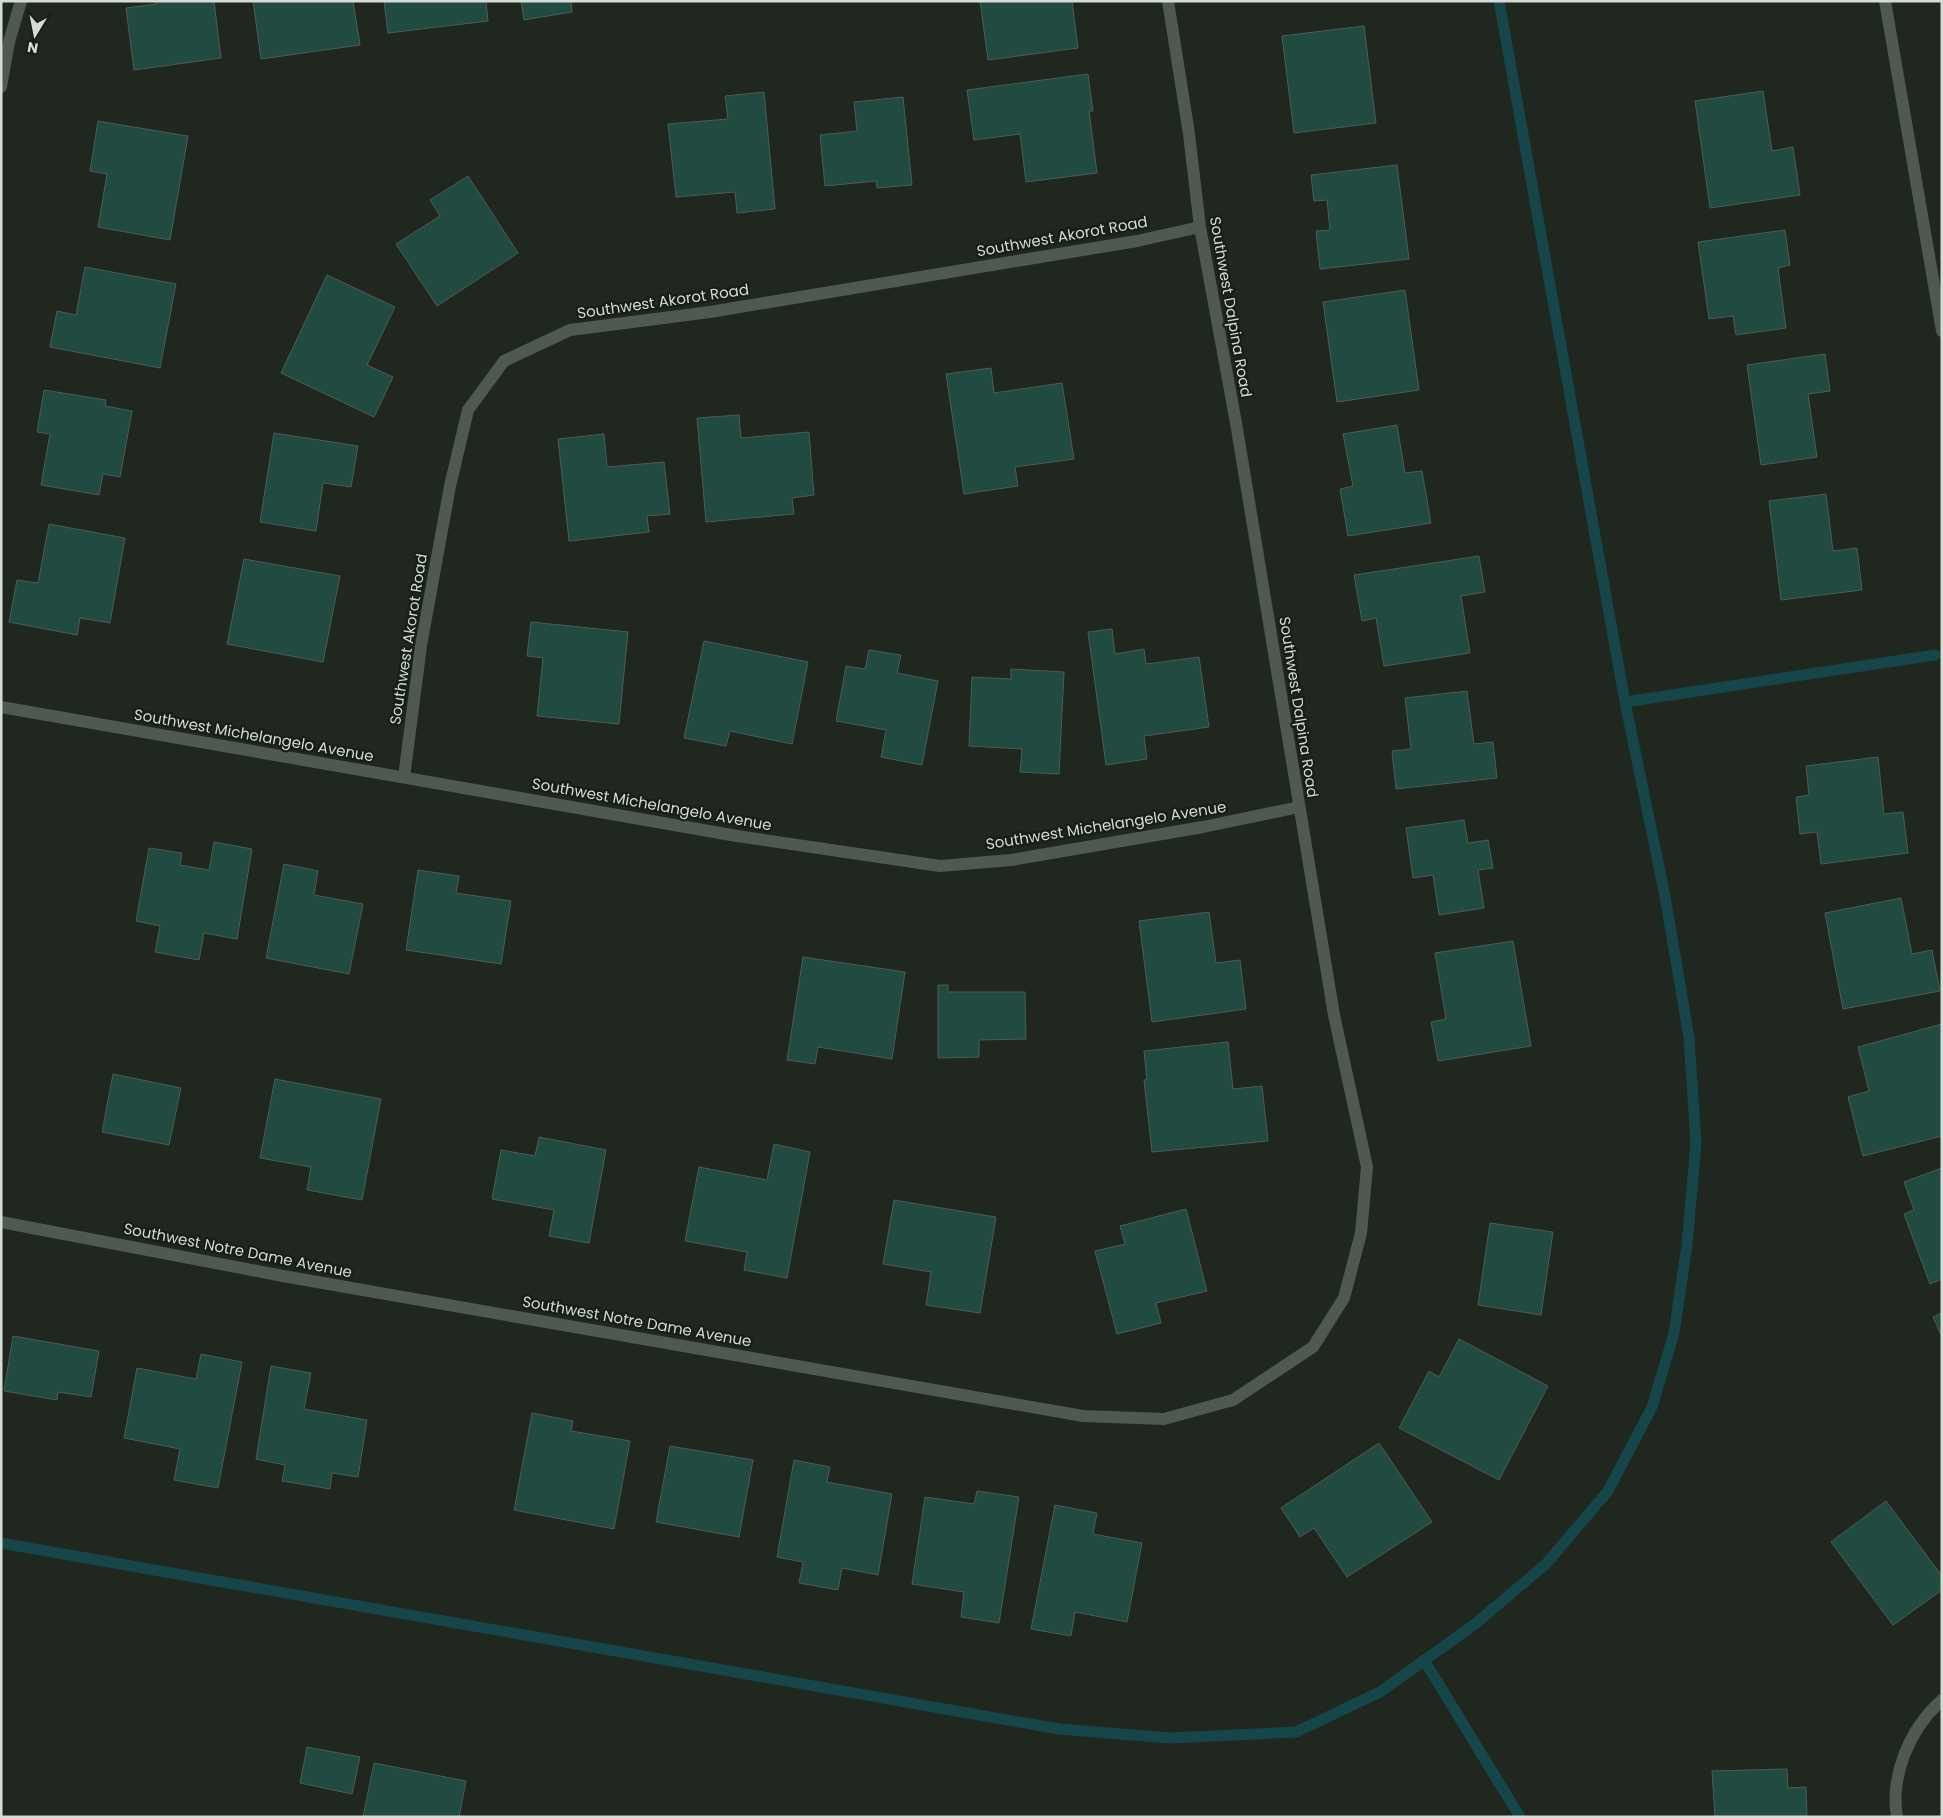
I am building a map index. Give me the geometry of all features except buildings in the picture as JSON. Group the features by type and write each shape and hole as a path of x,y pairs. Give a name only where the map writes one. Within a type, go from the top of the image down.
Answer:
{"street":[{"path":"1,87 9,42 21,1"},
{"name":"Southwest Dalpina Road","path":"1168,1 1189,134 1200,227 1236,423 1334,1015 1367,1167 1361,1233 1344,1298 1313,1347 1262,1381"},
{"path":"1886,1 1942,331"},
{"name":"Southwest Akorot Road","path":"404,777 421,646 450,486 468,410 504,361 570,330 710,312 1137,241 1200,227"},
{"name":"Southwest Michelangelo Avenue","path":"1,707 737,836 940,866 1012,860 1203,827 1299,807"},
{"name":"Southwest Notre Dame Avenue","path":"1,1222 283,1276 1083,1416 1164,1419 1233,1400 1262,1381"},
{"path":"1897,1817 1896,1793 1906,1751 1919,1726 1942,1700"}],"waterway":[{"path":"1,1543 1059,1729 1170,1738 1296,1732 1380,1692 1475,1624 1546,1564 1608,1491 1652,1407 1674,1333 1687,1245 1696,1143 1689,1038 1665,896 1625,702 1499,1"},
{"path":"1625,702 1935,655"},
{"path":"1424,1660 1520,1817"}]}
